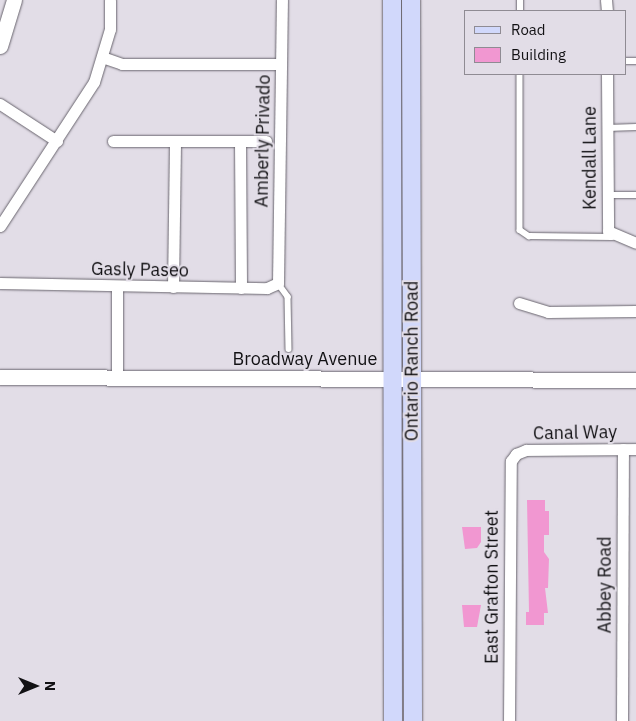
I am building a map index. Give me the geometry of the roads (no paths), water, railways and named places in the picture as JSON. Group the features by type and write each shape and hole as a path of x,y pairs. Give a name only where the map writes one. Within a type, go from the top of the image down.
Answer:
{"main road":[{"name":"Ontario Ranch Road","path":"392,0 393,721"},
{"name":"Ontario Ranch Road","path":"411,0 413,721"},
{"path":"392,224 402,241 403,371 412,379"},
{"path":"392,379 398,382 401,391 403,508 412,526"}],"street":[{"path":"0,46 14,0"},
{"path":"0,226 58,141 94,82 110,29 110,0"},
{"name":"Amberly Privado","path":"278,282 282,0"},
{"path":"102,57 122,64 281,64"},
{"name":"Kendall Lane","path":"607,75 608,231 618,237"},
{"path":"0,104 58,141"},
{"path":"113,140 266,140"},
{"path":"174,287 175,141"},
{"path":"240,141 241,288"},
{"path":"618,237 636,243"},
{"name":"Gasly Paseo","path":"0,283 117,287 267,288 278,282"},
{"path":"117,287 117,376"},
{"path":"519,304 548,312 636,311"},
{"name":"Broadway Avenue","path":"2,375 636,380"},
{"name":"Abbey Road","path":"622,721 623,449"},
{"name":"Canal Way","path":"516,454 526,450 636,449"},
{"name":"East Grafton Street","path":"509,721 510,471 516,454"}],"lane":[{"path":"520,75 520,230 529,236 618,237"},
{"path":"607,128 636,127"},
{"path":"607,195 636,195"},
{"path":"278,282 288,296 289,350"}]}
